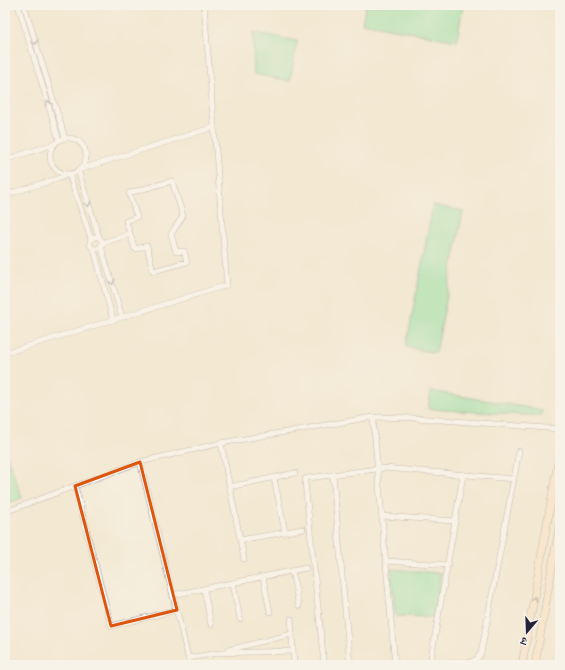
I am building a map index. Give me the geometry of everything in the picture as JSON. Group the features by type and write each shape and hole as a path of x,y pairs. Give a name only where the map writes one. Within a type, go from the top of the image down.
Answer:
{"street":[{"path":"18,5 59,140"},
{"path":"24,5 65,138"},
{"path":"5,353 227,285 204,5"},
{"path":"78,170 214,127"},
{"path":"5,160 54,144 65,138 77,140 82,144 86,155 83,166 74,173 5,195"},
{"path":"54,144 50,156 51,162 58,170 69,174"},
{"path":"78,170 102,244 122,317"},
{"path":"69,174 91,239 90,245 94,249 113,320"},
{"path":"172,181 183,216 171,234 176,252 184,251 187,262 153,271 147,246 135,249 130,234 126,221 137,217 129,193 172,181"},
{"path":"94,249 98,249 102,244 130,234"},
{"path":"91,239 94,237 99,237"},
{"path":"373,417 395,665"},
{"path":"5,512 140,462 221,443 373,417 415,418 560,429"},
{"path":"221,443 244,559"},
{"path":"405,665 471,662 477,659 481,653 519,451"},
{"path":"522,665 560,451"},
{"path":"140,462 190,665"},
{"path":"324,665 305,479 384,468 514,479"},
{"path":"229,487 294,473"},
{"path":"333,474 350,665"},
{"path":"430,664 463,475"},
{"path":"274,478 285,532"},
{"path":"75,486 111,626 177,610"},
{"path":"382,516 455,521"},
{"path":"535,665 560,522"},
{"path":"240,540 303,528"},
{"path":"386,561 448,565"},
{"path":"173,595 306,568"},
{"path":"292,571 299,606"},
{"path":"263,577 270,612"},
{"path":"233,583 240,619"},
{"path":"204,589 211,625"},
{"path":"291,618 294,665"},
{"path":"189,658 218,653 292,634"},
{"path":"218,653 293,651"}],"highlighted area":[{"path":"140,462 177,610 111,626 75,486"}],"green space":[{"path":"366,5 463,5 457,41 362,23"},
{"path":"253,32 297,41 290,81 254,74"},
{"path":"433,205 463,211 436,353 406,347"},
{"path":"431,391 542,410 541,416 428,409"},
{"path":"5,451 22,498 5,504"},
{"path":"391,569 441,573 435,617 395,616"}]}
